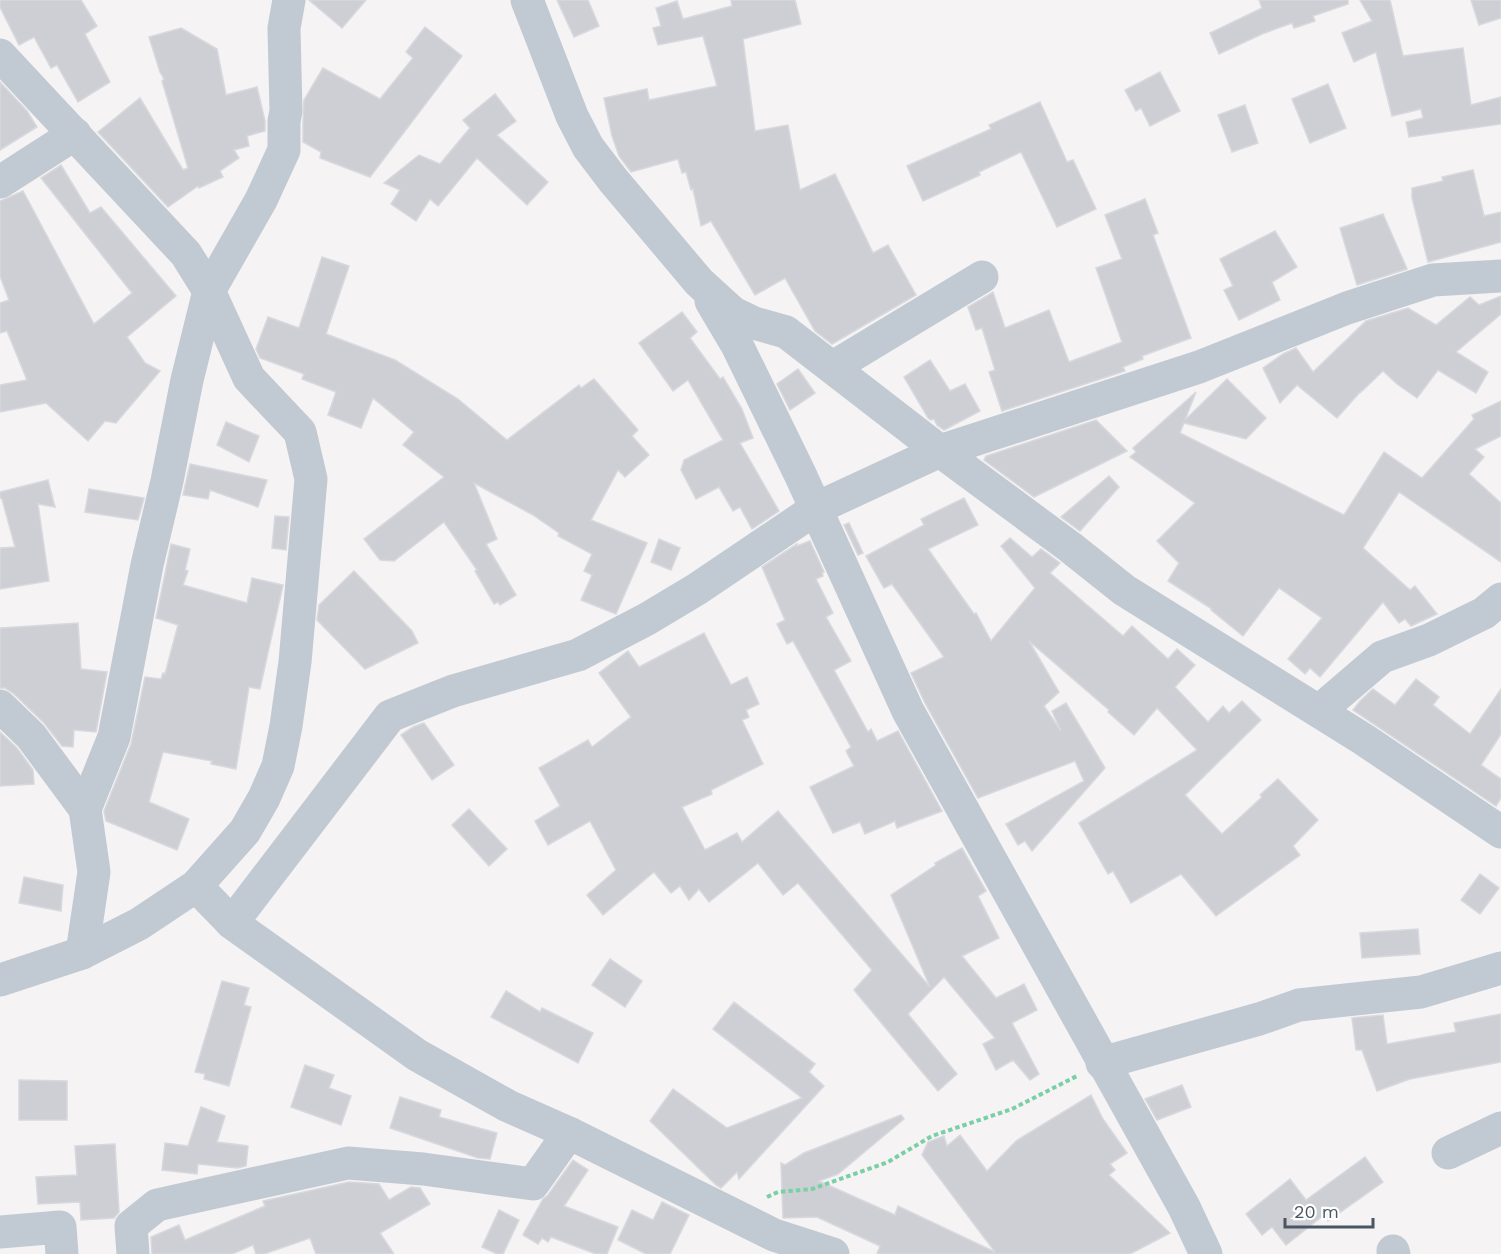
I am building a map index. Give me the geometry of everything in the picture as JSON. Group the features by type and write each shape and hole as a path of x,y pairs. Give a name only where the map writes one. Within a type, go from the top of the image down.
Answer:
{"street":[{"path":"85,809 114,737 147,565 187,380 209,291 261,200 284,150 286,101 284,28 289,0"},
{"path":"527,0 572,116 588,147 699,282 733,313 754,323 786,332 1124,590 1319,711 1501,832"},
{"path":"0,55 186,254 209,291 249,378 300,432 311,479 295,662 286,726 278,766 264,798 245,831 196,886 139,924 82,953 0,980"},
{"path":"0,182 75,134"},
{"path":"232,922 390,716 453,691 578,655 697,590 816,508 940,451 1199,368 1347,308 1433,280 1501,276"},
{"path":"833,367 982,277"},
{"path":"699,282 737,345 816,508 908,711 1184,1208 1206,1254"},
{"path":"1319,711 1382,657 1429,640 1466,622 1484,613 1501,599"},
{"path":"0,706 31,736 85,809 94,873 82,953"},
{"path":"196,886 232,922 417,1055 508,1106 569,1133 774,1235 834,1254"},
{"path":"1102,1063 1259,1019 1299,1005 1421,992 1501,968"},
{"path":"1448,1153 1501,1128"},
{"path":"133,1254 131,1226 157,1205 348,1162 423,1169 533,1185 569,1133"},
{"path":"0,1232 60,1227 62,1254"}],"path":[{"path":"727,1212 778,1192 812,1189 888,1162 932,1137 1012,1109 1102,1063"}],"building":[{"path":"0,0 81,0 97,26 85,34 110,82 78,102 57,65 51,68 34,37 19,45 0,7"},
{"path":"309,0 366,0 342,28"},
{"path":"557,0 588,0 599,26 574,37"},
{"path":"731,0 795,0 801,24 743,39 755,131 788,125 800,190 835,174 873,253 888,245 916,295 832,344 815,331 785,278 755,295 711,221 701,226 693,189 691,190 686,172 682,173 678,159 631,172 619,156 612,136 604,98 647,89 649,100 717,86 703,36 658,45 653,28 661,26 656,8 677,1 683,19 732,6"},
{"path":"1259,0 1348,0 1348,4 1313,16 1315,21 1294,28 1292,23 1219,54 1210,33 1262,8"},
{"path":"1360,0 1390,0 1403,56 1463,48 1471,105 1501,97 1501,124 1409,137 1406,122 1423,118 1421,109 1392,116 1376,52 1354,62 1342,33 1372,21"},
{"path":"1471,0 1501,0 1501,18 1479,25"},
{"path":"425,27 462,56 370,177 320,158 321,152 303,142 303,123 304,100 323,68 380,99 413,58 406,52"},
{"path":"181,28 217,49 226,95 257,87 265,131 247,136 249,146 234,150 239,158 220,171 223,177 199,188 198,186 168,207 98,132 140,98 183,170 188,168 162,81 164,79 149,37"},
{"path":"1160,72 1180,111 1150,126 1141,108 1136,111 1125,90"},
{"path":"0,82 27,111 37,127 0,150"},
{"path":"1328,84 1346,128 1310,143 1292,99"},
{"path":"495,94 516,121 497,135 548,182 527,205 477,158 438,206 430,199 416,221 391,204 400,190 384,183 419,155 440,164 470,128 463,120"},
{"path":"1040,102 1067,162 1073,160 1096,209 1057,227 1021,152 979,172 980,175 923,201 907,166 991,129 989,125"},
{"path":"1245,105 1258,143 1232,152 1218,115"},
{"path":"61,165 90,213 101,207 176,296 127,337 145,363 160,371 116,423 105,421 88,441 46,403 0,412 0,385 27,380 7,331 0,333 0,303 9,300 0,276 0,201 23,191 94,324 132,293 41,178"},
{"path":"1473,170 1484,216 1501,212 1501,242 1428,262 1412,198 1412,188 1443,181 1442,177"},
{"path":"1145,199 1158,233 1153,235 1191,338 1142,356 1143,359 1123,367 1125,371 1002,411 989,372 995,370 982,328 976,330 968,307 993,292 1005,328 1049,310 1069,362 1122,342 1096,268 1122,259 1105,215"},
{"path":"1383,214 1407,269 1357,285 1340,228"},
{"path":"1275,231 1297,267 1272,282 1280,300 1239,320 1224,290 1233,286 1220,259"},
{"path":"322,257 349,266 326,334 395,360 458,399 507,440 579,385 581,388 594,379 638,430 632,436 649,455 625,477 618,470 591,520 647,543 616,614 581,600 592,575 584,571 592,554 558,536 559,533 533,515 474,483 497,539 486,544 516,595 500,605 498,602 494,604 475,571 477,570 444,522 394,561 380,560 364,539 444,477 403,445 414,432 373,398 361,428 328,415 336,392 302,379 304,374 260,358 256,349 268,317 299,328"},
{"path":"1501,296 1501,314 1456,352 1488,372 1476,393 1438,370 1417,398 1383,371 1337,418 1297,385 1280,403 1263,368 1296,348 1313,372 1366,321 1408,308 1436,325 1470,297 1479,305"},
{"path":"682,312 697,332 690,338 720,379 723,377 742,409 753,438 740,443 779,511 752,529 740,507 733,511 719,487 696,499 681,470 684,460 723,440 688,380 673,391 639,343"},
{"path":"930,360 950,391 965,384 980,411 944,430 937,425 934,419 928,418 904,377"},
{"path":"798,369 815,393 790,410 777,384"},
{"path":"1227,379 1266,418 1246,439 1184,423 1180,433 1344,515 1384,452 1422,478 1474,419 1472,415 1501,401 1501,436 1475,449 1484,457 1469,474 1501,503 1501,562 1399,492 1363,548 1410,590 1415,586 1437,614 1411,626 1405,619 1399,623 1383,602 1320,677 1310,668 1305,674 1288,659 1322,618 1279,588 1243,636 1212,609 1168,581 1179,563 1157,541 1195,503 1130,457 1136,452 1133,448 1196,392 1185,420"},
{"path":"1096,420 1127,451 1034,497 984,460 986,456"},
{"path":"226,422 259,436 249,462 217,445"},
{"path":"190,464 267,480 258,507 210,490 208,499 183,495"},
{"path":"1109,476 1119,487 1080,531 1061,517"},
{"path":"48,480 55,507 38,504 49,581 0,589 0,548 15,547 0,492"},
{"path":"89,489 144,498 138,520 85,512"},
{"path":"964,498 978,525 928,549 974,614 976,613 991,641 1035,588 1001,546 1010,538 1032,557 1041,549 1060,563 1050,573 1123,636 1132,626 1168,659 1177,649 1195,665 1175,687 1208,722 1223,706 1229,713 1242,701 1261,720 1185,795 1222,834 1278,779 1318,820 1293,846 1300,855 1216,916 1181,874 1131,903 1113,871 1108,874 1079,823 1197,750 1157,708 1134,735 1108,712 1109,710 1029,641 1059,692 1044,706 1061,731 1052,711 1066,703 1105,768 1032,851 1025,841 1018,845 1006,824 1084,781 1075,761 978,798 925,703 911,673 944,657 892,584 884,588 866,556 924,525 921,519"},
{"path":"275,516 289,517 286,550 272,548"},
{"path":"849,523 863,553 858,555 844,525"},
{"path":"659,539 680,548 671,570 651,562"},
{"path":"810,541 824,572 823,576 816,579 833,613 826,617 851,661 834,670 868,732 871,729 877,741 898,731 942,811 897,828 895,821 865,834 860,822 833,833 810,787 854,766 846,751 851,747 793,641 787,644 777,624 785,620 762,567 797,544 797,546"},
{"path":"171,544 190,549 185,570 188,571 183,585 247,603 252,578 283,585 260,689 249,687 236,769 211,764 212,761 163,752 149,802 189,819 177,850 106,821 104,811 131,744 145,677 161,679 163,673 165,674 178,625 156,618"},
{"path":"354,571 412,631 418,643 365,669 317,620 319,605"},
{"path":"78,623 81,669 107,672 96,732 74,730 73,747 62,746 44,723 13,693 0,688 0,628"},
{"path":"704,633 731,685 747,677 759,704 746,710 749,717 742,720 763,764 711,790 712,794 682,807 705,850 737,833 742,842 778,811 930,987 891,895 936,865 935,863 962,848 986,891 978,896 999,938 962,956 996,998 1024,984 1037,1010 1012,1023 1039,1074 1030,1080 1013,1060 996,1070 983,1044 995,1038 944,977 908,1014 957,1074 938,1091 854,990 872,970 798,883 783,895 758,863 709,902 699,889 689,900 680,886 671,893 654,872 603,915 587,895 616,870 590,821 548,845 535,821 560,806 539,768 588,740 592,747 631,717 599,673 628,651 639,667"},
{"path":"1416,679 1439,697 1433,705 1470,734 1501,689 1501,734 1481,765 1501,779 1501,798 1496,806 1353,710 1373,689 1395,705"},
{"path":"424,723 454,765 432,780 401,735"},
{"path":"0,732 17,748 33,770 34,784 0,786"},
{"path":"469,809 507,849 489,866 452,825"},
{"path":"1480,874 1499,888 1480,914 1461,900"},
{"path":"24,877 63,885 61,911 19,903"},
{"path":"1418,929 1420,954 1362,958 1360,933"},
{"path":"610,959 642,981 625,1007 592,985"},
{"path":"222,981 249,988 244,1005 251,1007 229,1086 204,1079 205,1074 195,1072"},
{"path":"506,991 540,1012 542,1008 593,1033 578,1063 491,1017"},
{"path":"734,1002 815,1064 809,1072 824,1086 739,1179 737,1172 721,1188 650,1121 673,1089 727,1128 802,1098 713,1029"},
{"path":"1501,1014 1501,1062 1410,1079 1377,1091 1362,1050 1356,1050 1352,1018 1383,1015 1387,1044 1456,1032 1454,1023"},
{"path":"305,1065 334,1075 329,1088 351,1096 341,1125 291,1107"},
{"path":"19,1080 67,1081 67,1120 19,1120"},
{"path":"1182,1085 1191,1107 1157,1120 1145,1099"},
{"path":"1091,1095 1103,1119 1127,1153 1110,1164 1115,1170 1109,1175 1170,1233 1130,1254 877,1254 880,1246 817,1217 783,1218 781,1163 785,1165 804,1153 901,1115 904,1119 838,1174 819,1181 895,1215 898,1206 995,1252 922,1155 928,1142 944,1136 947,1146 960,1135 987,1171 1016,1141"},
{"path":"400,1097 441,1110 439,1117 497,1133 490,1159 478,1158 390,1128"},
{"path":"201,1107 225,1116 217,1142 248,1146 246,1166 237,1168 198,1164 197,1174 162,1170 165,1143 188,1146"},
{"path":"115,1144 119,1212 114,1218 81,1220 80,1202 38,1204 36,1177 77,1175 75,1146"},
{"path":"1365,1157 1383,1182 1328,1221 1324,1215 1286,1245 1272,1227 1262,1235 1246,1214 1290,1179 1306,1200"},
{"path":"573,1160 588,1170 564,1206 618,1227 607,1254 596,1254 551,1237 548,1242 542,1238 538,1244 523,1235 543,1199"},
{"path":"349,1182 379,1184 389,1200 411,1187 420,1188 430,1204 380,1233 394,1254 316,1254 310,1238 264,1254 256,1254 253,1245 232,1254 152,1254 151,1237 179,1225 185,1240 265,1206 263,1201"},
{"path":"662,1202 689,1215 670,1254 646,1254 618,1240 632,1210 653,1220"},
{"path":"499,1210 519,1220 503,1254 497,1254 482,1247"}]}
